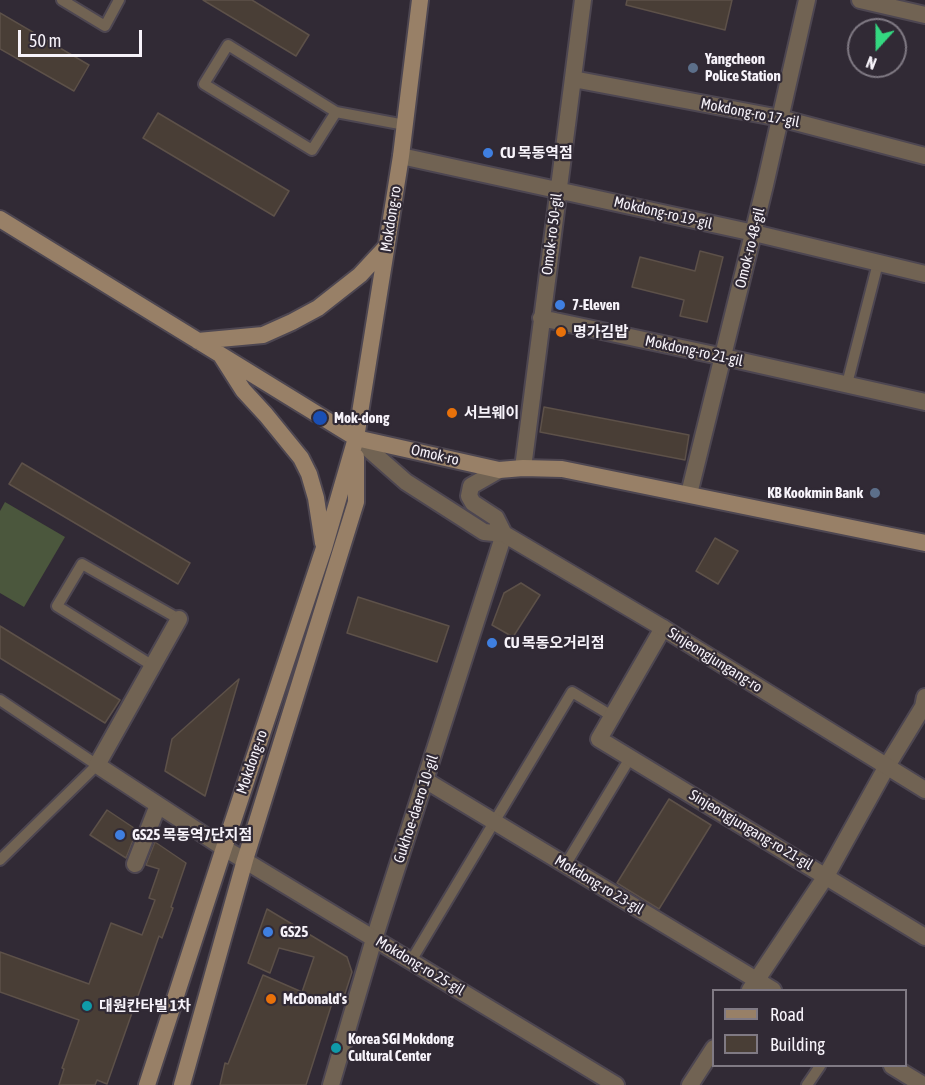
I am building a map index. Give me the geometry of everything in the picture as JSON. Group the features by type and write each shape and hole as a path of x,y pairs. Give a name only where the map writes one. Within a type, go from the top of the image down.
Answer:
{"main road":[{"name":"Mokdong-ro","path":"147,1085 324,548 356,438 401,156 420,0"},
{"name":"Omok-ro","path":"0,219 356,438 499,470 562,468 925,543"},
{"path":"198,340 263,335 292,322 318,308 360,275 386,246"},
{"path":"220,354 243,390 301,458 309,474 316,498 324,548"},
{"name":"Mokdong-ro","path":"182,1085 245,860 356,502 356,438"}],"street":[{"name":"Omok-ro 50-gil","path":"523,468 584,0"},
{"name":"Omok-ro 48-gil","path":"689,494 754,233 807,0"},
{"path":"860,0 925,15"},
{"name":"Mokdong-ro 17-gil","path":"573,79 780,118 925,156"},
{"name":"Mokdong-ro 19-gil","path":"401,156 754,233 925,274"},
{"name":"Mokdong-ro 21-gil","path":"542,318 925,402"},
{"name":"Sinjeongjungang-ro","path":"356,438 406,482 484,532 504,534 663,628 925,790"},
{"name":"Sinjeongjungang-ro","path":"499,470 471,486 470,496 473,503 496,518 504,534"},
{"name":"Gukhoe-daero 10-gil","path":"331,1085 374,939 504,534"},
{"path":"97,765 179,619"},
{"name":"Sinjeongjungang-ro 21-gil","path":"663,628 599,739 925,937"},
{"path":"753,985 826,876 886,766 924,704"},
{"name":"Mokdong-ro 25-gil","path":"97,765 224,848 616,1085"},
{"name":"Mokdong-ro 23-gil","path":"425,780 566,864 753,985 769,989"},
{"path":"135,864 158,805"},
{"path":"690,1085 712,1051"},
{"path":"894,1067 906,1080 923,1085"}],"lane":[{"path":"62,0 105,26 119,0"},
{"path":"336,112 312,150 204,84 228,45 336,112 405,125"},
{"path":"847,384 878,263"},
{"path":"153,666 57,606 82,564 179,619"},
{"path":"411,961 572,692 612,716"},
{"path":"0,700 97,765 0,860"},
{"path":"566,864 630,758"},
{"path":"807,1085 819,1067"}],"green space":[{"path":"5,502 65,537 24,607 0,593 0,511"}],"building":[{"path":"203,0 252,0 309,35 296,56"},
{"path":"627,0 732,0 725,30 626,5"},
{"path":"0,13 89,65 74,91 0,49"},
{"path":"158,113 289,191 274,216 143,138"},
{"path":"700,251 723,257 707,322 680,316 684,300 632,287 640,257 695,271"},
{"path":"544,407 689,435 685,460 540,432"},
{"path":"22,463 190,563 178,584 9,484"},
{"path":"715,538 738,551 718,584 696,571"},
{"path":"521,583 540,595 513,637 492,625 504,593"},
{"path":"358,597 449,626 437,662 347,633"},
{"path":"0,626 120,700 105,723 0,658"},
{"path":"239,679 205,796 165,771 172,739"},
{"path":"669,799 711,825 659,909 617,883"},
{"path":"107,810 137,830 126,858 90,835"},
{"name":"대원칸타빌 1차","path":"155,842 186,863 171,907 173,908 162,938 159,936 107,1084 97,1080 95,1085 59,1085 64,1069 62,1068 79,1020 0,992 0,952 89,984 111,923 142,935 155,900 149,898 159,869 146,865"},
{"path":"267,909 347,957 352,972 342,1003 333,1000 306,1085 220,1085 225,1063 228,1064 263,975 302,992 314,957 279,948 270,973 248,963"}],"place":[{"name":"Yangcheon Police Station","path":"693,68"},
{"name":"CU 목동역점","path":"488,153"},
{"name":"7-Eleven","path":"560,305"},
{"name":"명가김밥","path":"561,332"},
{"name":"서브웨이","path":"452,413"},
{"name":"Mok-dong","path":"320,418"},
{"name":"KB Kookmin Bank","path":"875,493"},
{"name":"CU 목동오거리점","path":"492,643"},
{"name":"GS25 목동역7단지점","path":"120,835"},
{"name":"GS25","path":"268,932"},
{"name":"McDonald's","path":"271,999"},
{"name":"대원칸타빌 1차","path":"87,1006"},
{"name":"Korea SGI Mokdong Cultural Center","path":"336,1048"}]}
